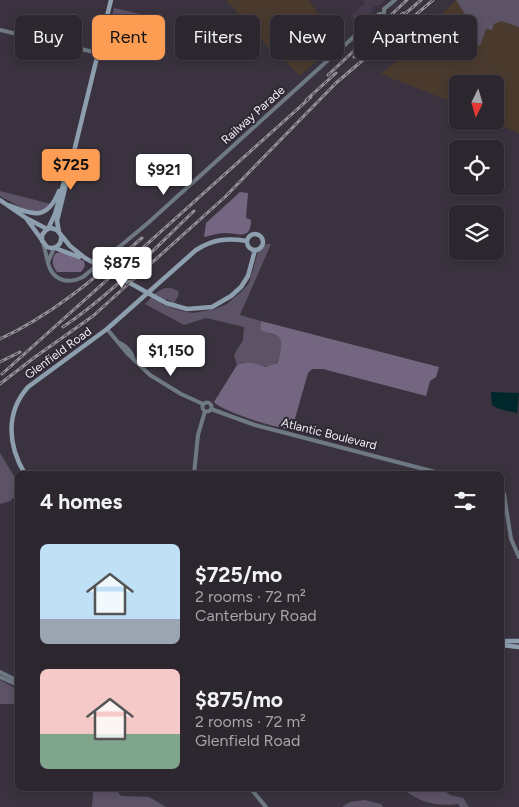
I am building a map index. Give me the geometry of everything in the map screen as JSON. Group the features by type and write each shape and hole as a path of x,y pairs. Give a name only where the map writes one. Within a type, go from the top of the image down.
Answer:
{"main road":[{"path":"107,15 111,0"},
{"path":"54,248 60,243 57,222 96,60"},
{"path":"43,242 42,235 48,229 55,214 75,146"},
{"path":"8,205 32,214 45,212 53,204 66,173"},
{"path":"0,200 26,218 48,229 55,229 70,246 86,259"},
{"path":"26,218 48,248 54,248 86,259 166,303 180,308 212,307 226,300 245,282 251,269 255,250 262,245 261,236 252,234 247,241 249,247 255,250"},
{"name":"Glenfield Road","path":"23,471 11,439 12,422 14,409 19,398 35,381 107,329 196,250 222,239 247,241"},
{"path":"504,641 519,641"},
{"path":"504,645 519,647"}],"street":[{"name":"Railway Parade","path":"43,242 48,262 54,274 66,280 77,280 87,274 148,223 379,14 379,9 384,9 395,0"},
{"path":"0,30 92,52"},
{"path":"48,262 54,248"},
{"path":"107,329 153,378 203,404 209,402 211,409 205,411"},
{"path":"194,471 198,435 205,411 202,408 203,404"},
{"name":"Atlantic Boulevard","path":"211,409 255,425 431,471"},
{"path":"504,494 511,540 519,557"},
{"path":"0,672 15,679"},
{"path":"0,677 15,684"},
{"path":"254,791 266,807"}],"shaded area":[{"path":"226,0 309,0 319,15 270,15 270,49 260,38 260,15 239,15"},
{"path":"363,0 386,0 372,8 373,11 369,15 354,15 354,18 351,15 365,3"},
{"path":"456,0 519,0 519,133 504,127 504,75 449,75 449,101 381,74 398,60 477,60 477,15 440,15"},
{"path":"456,0 519,0 519,27 501,21 494,24 492,30 486,29 480,46 477,43 477,15 465,15"},
{"path":"114,8 144,15 112,15"},
{"path":"284,60 318,60 300,76"},
{"path":"0,191 51,204 41,212 29,212 0,196"},
{"path":"240,192 248,193 246,218 251,220 249,231 246,234 221,233 204,237 206,223"},
{"path":"266,244 271,244 240,315 261,321 260,330 280,337 281,345 278,360 271,366 260,366 243,362 237,365 234,355 243,340 244,327 206,318 184,325 145,304 160,290 169,288 179,292 178,296 174,303 167,299 161,304 182,311 193,313 215,309 227,304 249,283 258,252"},
{"path":"62,252 84,261 85,266 81,272 57,272 53,265 53,258 56,253"},
{"path":"261,321 439,367 436,377 430,381 426,396 323,369 312,369 308,373 292,429 276,426 239,415 214,402 237,365 248,362 266,367 277,363 281,346 280,338 260,330"},
{"path":"491,392 519,393 517,413 499,409 492,405"},
{"path":"0,453 15,478 15,497 10,501 0,504"},
{"path":"0,680 15,688 15,704 0,704"},
{"path":"92,791 117,791 121,796 149,797 166,807 92,807"},
{"path":"406,791 445,791 450,795 463,798 469,807 460,807 458,804 435,804"},
{"path":"364,800 381,804 383,807 343,807 350,802"}],"railway":[{"path":"391,15 407,0"},
{"path":"404,15 421,0"},
{"path":"0,384 93,316 225,197 336,83 433,0"},
{"path":"328,75 354,51"},
{"path":"306,100 336,73"},
{"path":"2,374 311,97"},
{"path":"63,327 115,286 194,211"},
{"path":"0,339 57,306 92,280 142,238"},
{"path":"0,362 20,352"}]}
